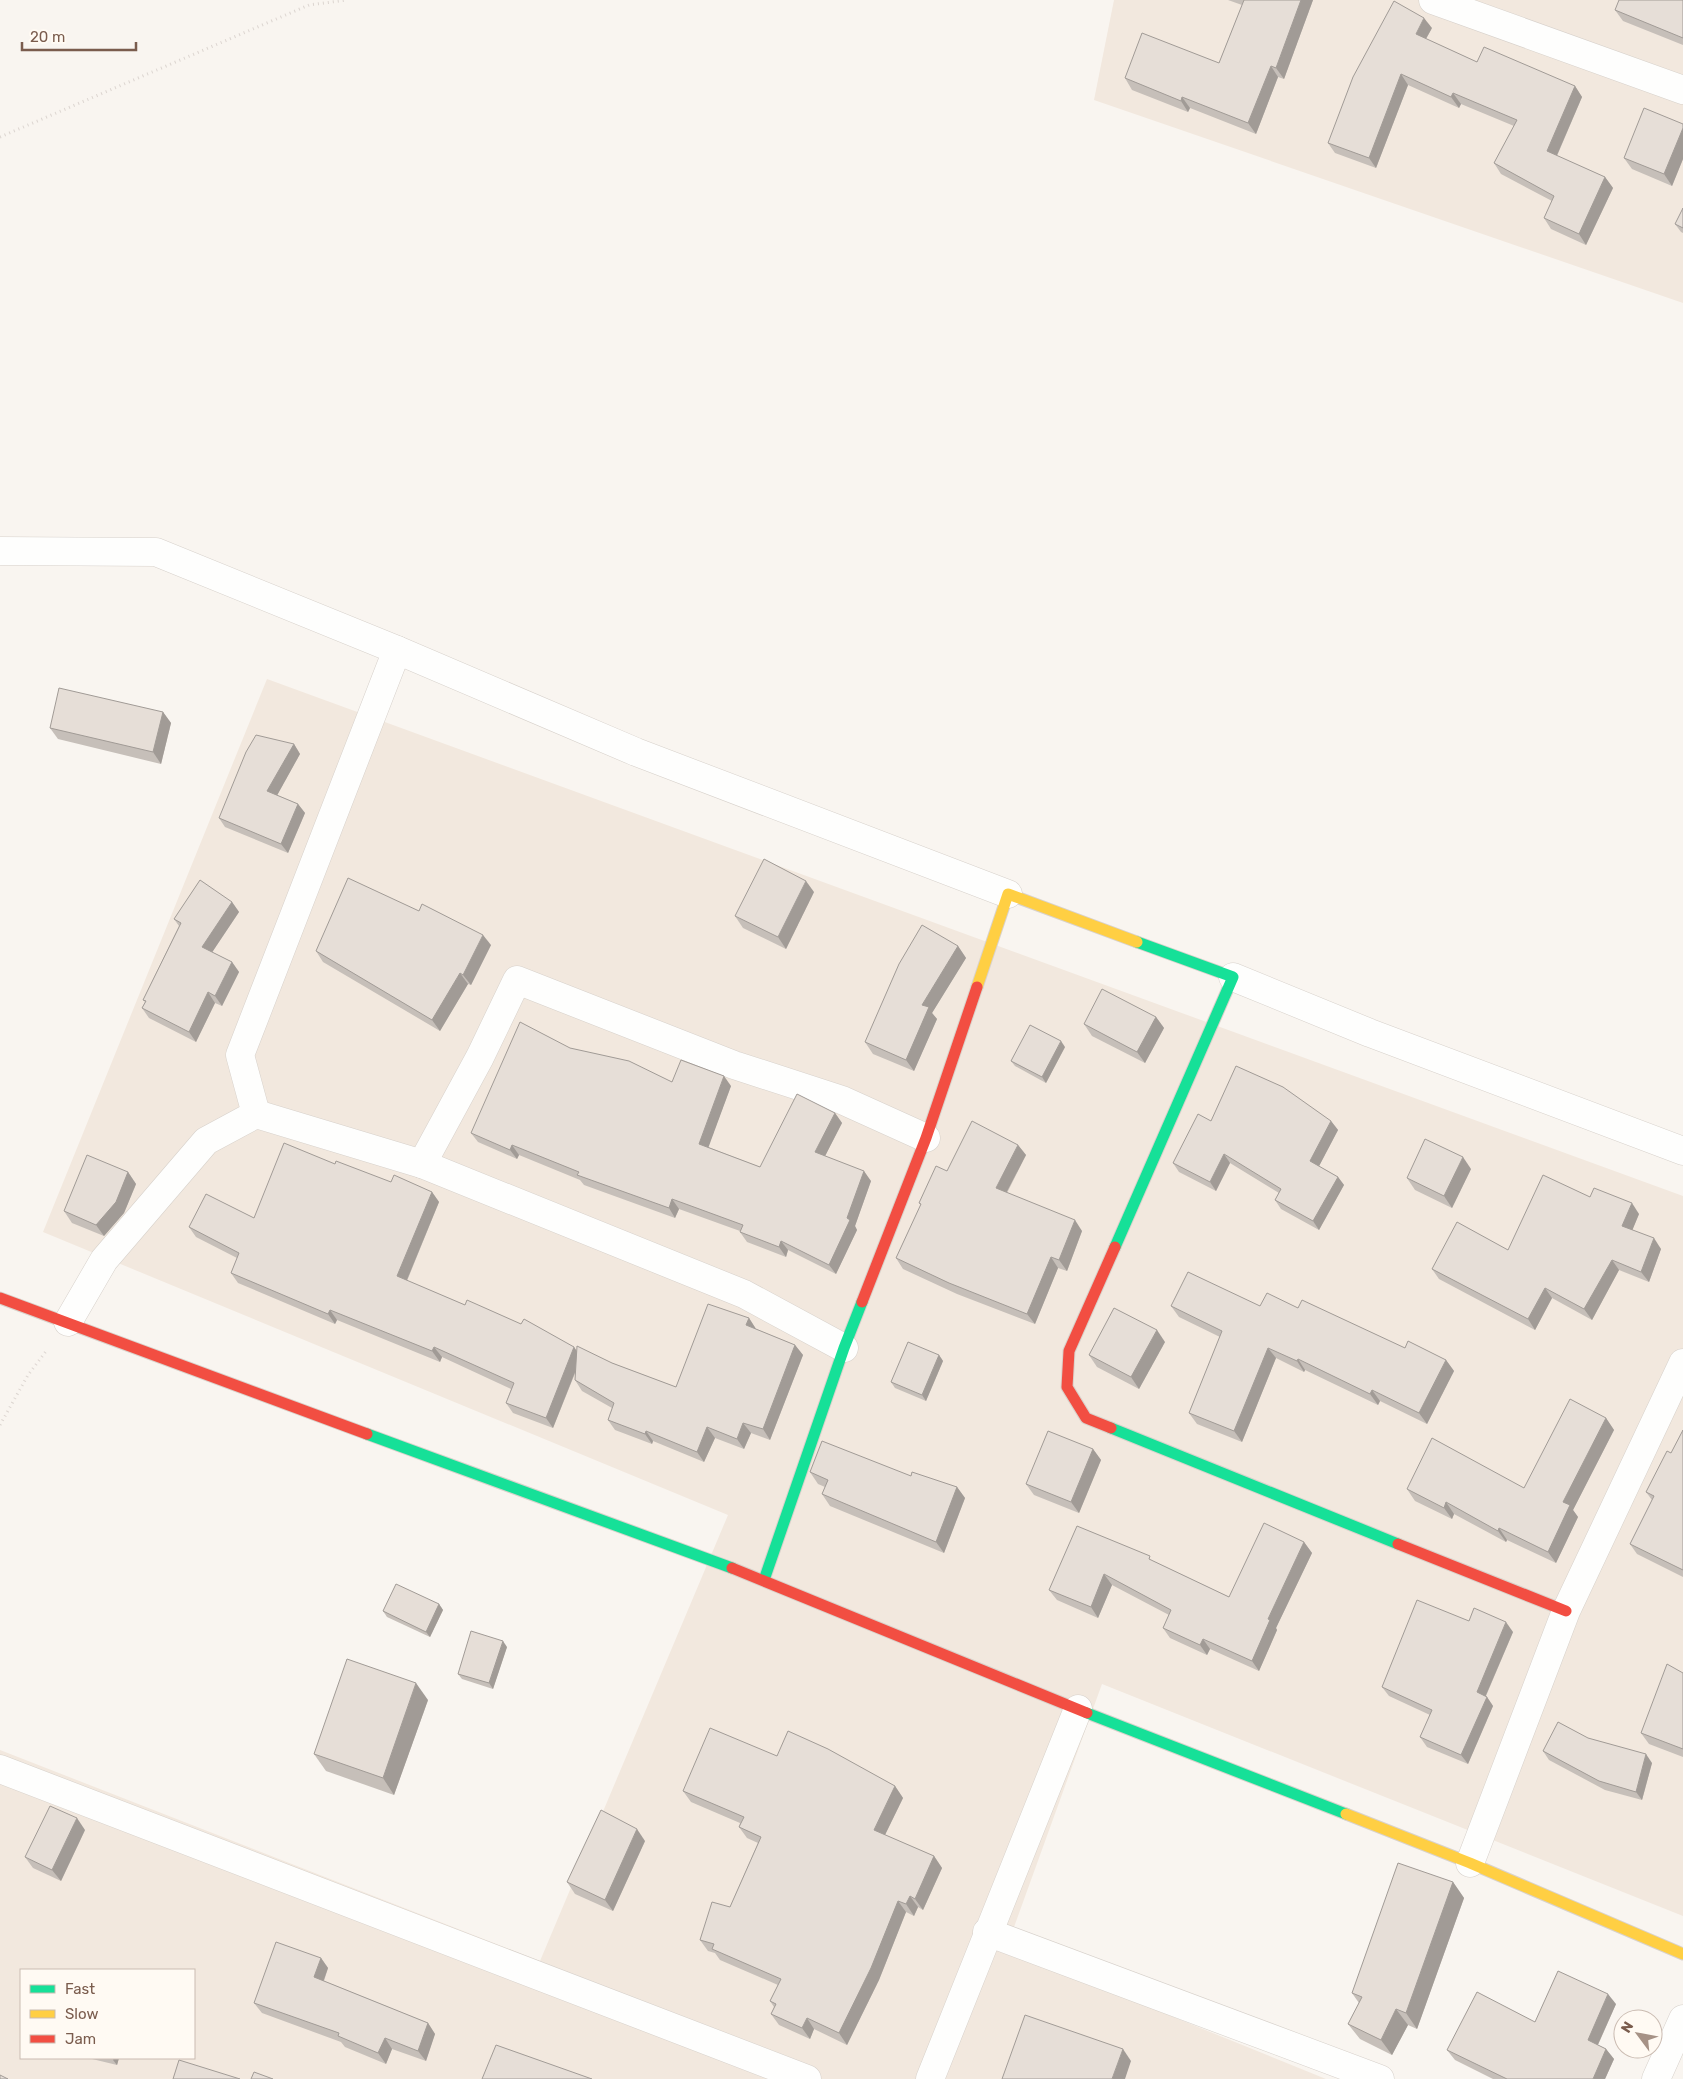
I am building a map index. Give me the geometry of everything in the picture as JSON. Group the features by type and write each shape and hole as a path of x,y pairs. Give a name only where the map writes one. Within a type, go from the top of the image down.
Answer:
{"street":[{"path":"1433,0 1683,90"},
{"path":"0,551 156,552 397,650 636,752 1008,894 1233,977 1370,1032 1683,1151"},
{"path":"256,1114 240,1055 397,650"},
{"path":"764,1580 844,1348 926,1138 1008,894"},
{"path":"1233,977 1069,1351 1067,1387 1086,1418 1566,1611"},
{"path":"422,1164 480,1056 517,980 734,1065 842,1100 926,1138"},
{"path":"68,1322 104,1260 206,1141 256,1114 422,1164 744,1294 844,1348"},
{"path":"0,1298 764,1580 1078,1709 1470,1863 1683,1954"},
{"path":"1470,1863 1566,1611 1683,1363"},
{"path":"930,2079 987,1932 1078,1709"},
{"path":"0,1769 807,2079"},
{"path":"987,1932 1380,2079"},
{"path":"1656,2079 1683,2019"}],"path":[{"path":"0,137 309,5 347,0"},
{"path":"0,1425 28,1375 68,1322"}],"shaded area":[{"path":"1114,0 1683,0 1683,303 1094,100"},
{"path":"267,679 1683,1196 1683,1916 1102,1684 1006,1949 1326,2079 0,2079 0,1750 540,1961 728,1515 43,1232"}],"building":[{"path":"1244,0 1301,0 1276,68 1271,66 1248,123 1182,97 1181,101 1125,78 1142,33 1219,63"},
{"path":"1619,0 1683,0 1683,38 1615,10"},
{"path":"1394,1 1424,18 1416,34 1477,62 1484,47 1575,86 1547,151 1605,177 1579,234 1544,218 1554,196 1494,163 1517,120 1453,93 1451,97 1401,74 1369,158 1328,143 1353,77"},
{"path":"1644,108 1683,124 1664,174 1624,158"},
{"path":"1683,208 1683,228 1675,224"},
{"path":"59,688 163,712 153,752 50,728"},
{"path":"256,735 294,744 267,791 298,804 281,844 219,818 246,752"},
{"path":"764,859 806,881 778,937 735,916"},
{"path":"348,878 419,911 422,904 483,935 463,975 460,973 432,1020 316,951"},
{"path":"200,880 232,902 202,947 232,962 215,996 208,992 189,1032 142,1008 146,1001 143,1000 181,923 174,919"},
{"path":"922,925 958,946 922,1005 929,1007 906,1060 865,1042 899,964"},
{"path":"1102,989 1156,1017 1137,1052 1084,1024"},
{"path":"520,1022 570,1048 629,1061 672,1082 681,1060 724,1076 699,1144 760,1167 797,1094 835,1113 815,1152 864,1171 847,1218 850,1220 829,1265 781,1241 779,1247 740,1232 743,1225 672,1199 669,1208 577,1175 579,1172 512,1145 510,1150 471,1133"},
{"path":"1030,1025 1061,1041 1042,1077 1011,1061"},
{"path":"1236,1066 1283,1087 1331,1121 1310,1161 1338,1177 1313,1221 1275,1200 1281,1189 1224,1154 1210,1182 1173,1163 1198,1114 1211,1121"},
{"path":"972,1121 1018,1145 996,1188 1075,1220 1059,1260 1051,1257 1027,1314 949,1283 896,1258 936,1166 947,1171"},
{"path":"1425,1139 1463,1157 1444,1196 1407,1178"},
{"path":"284,1143 335,1164 336,1161 391,1182 394,1175 432,1192 397,1276 465,1305 467,1300 521,1324 524,1319 574,1347 546,1418 506,1403 514,1383 434,1347 432,1351 330,1310 328,1314 231,1273 239,1253 189,1227 206,1194 254,1218"},
{"path":"87,1155 128,1172 116,1202 96,1225 64,1211"},
{"path":"1543,1175 1590,1197 1594,1188 1632,1203 1622,1226 1654,1238 1641,1272 1612,1260 1584,1309 1545,1288 1528,1319 1432,1269 1457,1222 1508,1250"},
{"path":"1188,1272 1260,1306 1267,1293 1298,1308 1302,1300 1405,1348 1408,1341 1446,1360 1419,1413 1372,1390 1370,1394 1298,1359 1297,1361 1268,1348 1234,1431 1189,1413 1222,1331 1171,1306"},
{"path":"708,1304 749,1318 746,1325 795,1345 763,1429 743,1423 737,1439 707,1427 697,1452 646,1431 645,1434 608,1420 614,1403 575,1380 577,1346 612,1363 676,1387"},
{"path":"1114,1308 1157,1330 1131,1377 1089,1355"},
{"path":"908,1342 939,1355 922,1395 891,1382"},
{"path":"1570,1399 1606,1418 1563,1502 1570,1505 1548,1552 1499,1528 1498,1531 1446,1502 1444,1508 1407,1489 1432,1438 1524,1488"},
{"path":"1683,1430 1683,1570 1630,1544 1654,1496 1646,1492 1667,1451 1671,1453"},
{"path":"1048,1431 1093,1449 1071,1502 1026,1484"},
{"path":"822,1441 911,1476 912,1472 957,1487 936,1542 822,1494 828,1480 810,1472"},
{"path":"1264,1523 1304,1542 1268,1619 1270,1620 1252,1661 1203,1639 1200,1645 1163,1628 1171,1610 1104,1574 1091,1607 1049,1590 1077,1526 1150,1556 1149,1559 1229,1597"},
{"path":"396,1584 439,1604 426,1632 383,1611"},
{"path":"1417,1600 1469,1621 1474,1608 1506,1622 1477,1692 1487,1697 1461,1755 1420,1737 1432,1710 1382,1687"},
{"path":"471,1631 503,1641 489,1683 458,1674"},
{"path":"347,1659 416,1683 383,1778 314,1754"},
{"path":"1667,1664 1683,1673 1683,1749 1641,1733"},
{"path":"1558,1722 1588,1738 1646,1754 1636,1792 1599,1781 1543,1751"},
{"path":"710,1728 777,1756 788,1731 828,1749 895,1786 874,1830 934,1856 915,1899 910,1896 906,1904 898,1901 871,1968 839,2033 807,2018 802,2028 771,2014 776,2004 770,2001 781,1979 712,1949 714,1944 700,1940 712,1902 730,1907 761,1837 739,1827 744,1817 683,1791"},
{"path":"50,1806 77,1818 52,1870 25,1857"},
{"path":"601,1810 637,1829 605,1900 567,1882"},
{"path":"1398,1863 1453,1882 1406,2013 1396,2009 1381,2040 1348,2024 1362,1997 1352,1993"},
{"path":"276,1942 321,1958 314,1977 428,2023 418,2051 385,2038 378,2053 338,2036 339,2033 254,2003"},
{"path":"1558,1971 1608,1994 1588,2040 1606,2049 1593,2079 1507,2079 1447,2050 1477,1992 1535,2022"},
{"path":"1025,2015 1123,2049 1112,2079 1002,2079"},
{"path":"496,2045 592,2079 482,2079"},
{"path":"179,2060 240,2079 173,2079"},
{"path":"254,2072 273,2079 251,2079"},
{"path":"0,2075 8,2079 0,2079"}],"traffic: fast":[{"path":"1115,1247 1233,977 1137,942"},
{"path":"764,1580 844,1348 862,1302"},
{"path":"1111,1428 1398,1544"},
{"path":"367,1434 732,1568"},
{"path":"1087,1713 1346,1814"}],"traffic: slow":[{"path":"977,987 1008,894 1137,942"},
{"path":"1346,1814 1470,1863 1683,1954"}],"traffic: jam":[{"path":"862,1302 926,1138 977,987"},
{"path":"1111,1428 1086,1418 1067,1387 1069,1351 1115,1247"},
{"path":"0,1298 367,1434"},
{"path":"1398,1544 1566,1611"},
{"path":"732,1568 1087,1713"}]}
